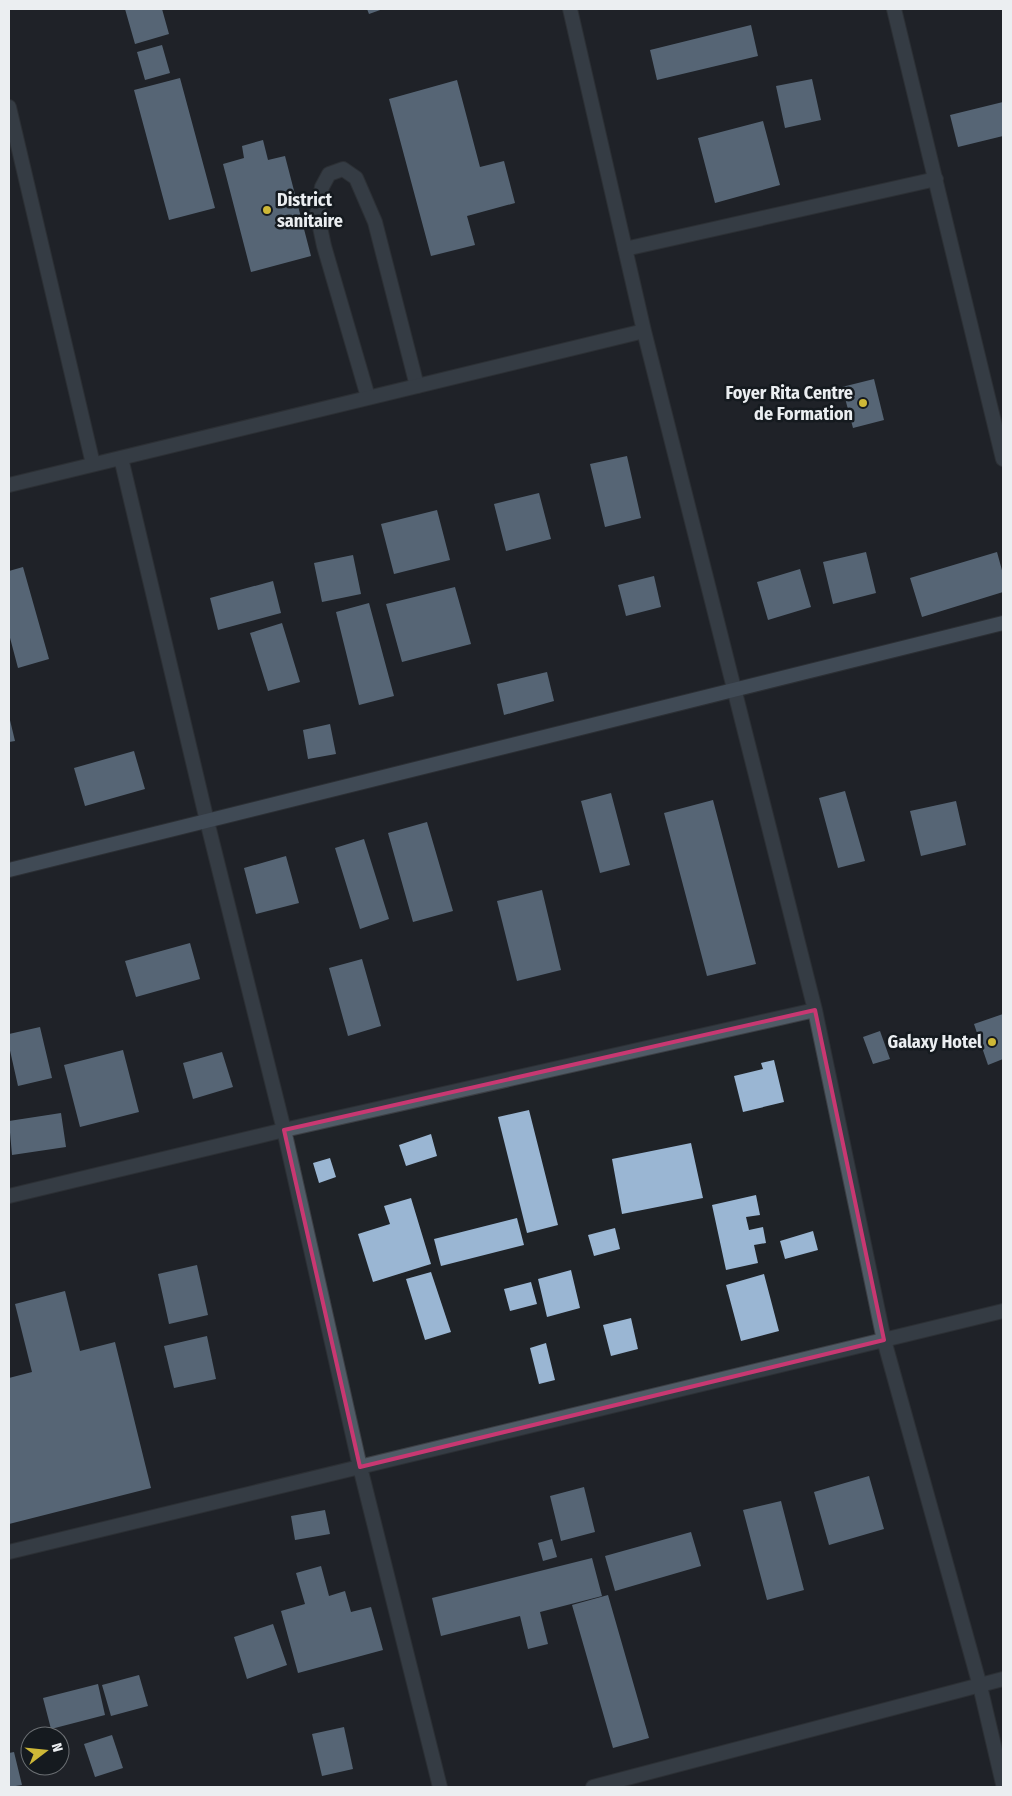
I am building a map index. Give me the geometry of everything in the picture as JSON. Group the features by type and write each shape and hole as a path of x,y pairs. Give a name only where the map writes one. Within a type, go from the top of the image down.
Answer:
{"main road":[{"path":"9,870 1003,624"}],"street":[{"path":"570,9 644,330 815,1010 884,1340 980,1686 1003,1784"},
{"path":"894,9 1003,459"},
{"path":"9,107 93,464"},
{"path":"368,397 324,246 317,213 322,187 329,174 343,169 356,178 375,222 417,386"},
{"path":"625,249 936,179"},
{"path":"9,485 644,330"},
{"path":"121,458 207,820 284,1130 360,1467 440,1787"},
{"path":"9,1196 284,1130 815,1010"},
{"path":"9,1552 1003,1310"},
{"path":"594,1787 1003,1679"}],"highlighted area":[{"path":"815,1010 884,1340 360,1467 284,1130"}],"building":[{"path":"125,9 162,9 169,34 135,44"},
{"path":"367,9 383,9 369,14"},
{"path":"751,25 758,56 657,80 650,50"},
{"path":"162,45 170,73 145,80 137,52"},
{"path":"180,78 215,208 169,220 134,90"},
{"path":"812,79 821,120 785,128 776,86"},
{"path":"457,80 480,167 504,161 515,203 467,216 475,245 431,256 389,99"},
{"path":"1003,102 1003,136 958,147 950,115"},
{"path":"763,121 780,185 715,203 698,138"},
{"name":"District sanitaire","path":"263,140 268,160 285,156 311,256 251,272 223,164 244,158 242,146"},
{"name":"Foyer Rita Centre de Formation","path":"874,379 884,420 853,428 842,387"},
{"path":"627,456 641,518 605,527 590,464"},
{"path":"539,493 551,539 506,551 494,504"},
{"path":"437,510 450,560 394,574 381,524"},
{"path":"866,552 876,593 833,604 823,562"},
{"path":"997,552 1003,574 1003,592 922,617 910,578"},
{"path":"353,555 361,594 322,602 314,563"},
{"path":"23,567 49,659 18,668 9,634 9,571"},
{"path":"800,569 811,607 768,620 757,582"},
{"path":"654,576 661,607 626,616 618,585"},
{"path":"273,581 281,613 218,630 210,598"},
{"path":"455,587 471,644 402,662 386,604"},
{"path":"369,603 394,696 359,705 336,612"},
{"path":"282,623 300,682 268,691 250,633"},
{"path":"547,672 554,701 504,715 497,684"},
{"path":"9,716 15,741 9,742"},
{"path":"330,724 336,754 308,759 303,730"},
{"path":"134,751 145,789 85,806 74,768"},
{"path":"845,791 865,861 838,868 819,798"},
{"path":"611,793 630,865 600,873 581,801"},
{"path":"713,800 756,964 707,976 664,813"},
{"path":"956,801 966,845 921,856 910,811"},
{"path":"427,822 453,911 413,922 388,833"},
{"path":"364,839 389,919 360,929 335,848"},
{"path":"286,856 299,903 256,914 244,868"},
{"path":"542,890 561,970 517,981 497,901"},
{"path":"190,943 200,979 136,997 125,961"},
{"path":"362,959 381,1026 348,1036 329,968"},
{"name":"Galaxy Hotel","path":"1003,1014 1003,1059 988,1065 974,1024"},
{"path":"40,1027 52,1078 18,1086 9,1046 9,1034"},
{"path":"880,1031 890,1059 873,1064 863,1037"},
{"path":"123,1050 139,1112 80,1127 64,1065"},
{"path":"222,1052 233,1087 193,1099 183,1063"},
{"path":"774,1060 784,1102 743,1112 734,1076 763,1069 761,1063"},
{"path":"529,1110 558,1225 527,1233 498,1117"},
{"path":"61,1113 66,1147 12,1155 9,1121"},
{"path":"431,1134 437,1156 406,1166 399,1145"},
{"path":"691,1143 703,1198 622,1214 612,1159"},
{"path":"330,1158 336,1177 319,1183 313,1163"},
{"path":"756,1195 760,1215 746,1217 749,1230 763,1227 766,1243 754,1245 758,1263 726,1270 712,1205"},
{"path":"411,1198 431,1264 373,1282 358,1234 390,1224 384,1206"},
{"path":"517,1218 524,1245 441,1266 434,1239"},
{"path":"615,1228 620,1249 594,1256 588,1235"},
{"path":"813,1231 818,1250 785,1259 780,1241"},
{"path":"197,1265 208,1315 169,1324 158,1274"},
{"path":"571,1270 580,1308 547,1317 538,1279"},
{"path":"431,1272 451,1332 425,1340 406,1279"},
{"path":"764,1274 779,1331 741,1341 726,1285"},
{"path":"531,1282 537,1304 510,1311 504,1289"},
{"path":"65,1291 80,1351 115,1342 151,1488 9,1524 9,1378 32,1372 15,1304"},
{"path":"631,1318 638,1349 611,1356 603,1325"},
{"path":"207,1336 216,1379 174,1388 164,1346"},
{"path":"546,1343 555,1380 539,1384 530,1348"},
{"path":"869,1476 884,1529 829,1545 814,1492"},
{"path":"584,1487 595,1532 561,1541 550,1496"},
{"path":"781,1501 804,1590 767,1600 743,1510"},
{"path":"325,1510 330,1534 295,1540 291,1516"},
{"path":"691,1532 701,1566 615,1591 605,1556"},
{"path":"552,1539 557,1557 543,1561 538,1543"},
{"path":"592,1558 602,1596 540,1612 548,1644 528,1649 520,1616 441,1636 432,1598"},
{"path":"321,1566 329,1596 345,1591 351,1612 371,1607 383,1650 298,1673 281,1611 305,1604 296,1573"},
{"path":"608,1595 649,1738 613,1748 572,1605"},
{"path":"273,1624 287,1665 247,1679 234,1637"},
{"path":"139,1675 148,1706 111,1716 102,1685"},
{"path":"98,1684 105,1715 63,1726 50,1726 43,1698"},
{"path":"344,1727 353,1769 322,1776 312,1734"},
{"path":"112,1735 123,1768 95,1777 84,1744"},
{"path":"14,1752 22,1785 9,1787 9,1753"}],"place":[{"name":"District sanitaire","path":"267,210"},
{"name":"Foyer Rita Centre de Formation","path":"863,403"},
{"name":"Galaxy Hotel","path":"992,1042"}]}
